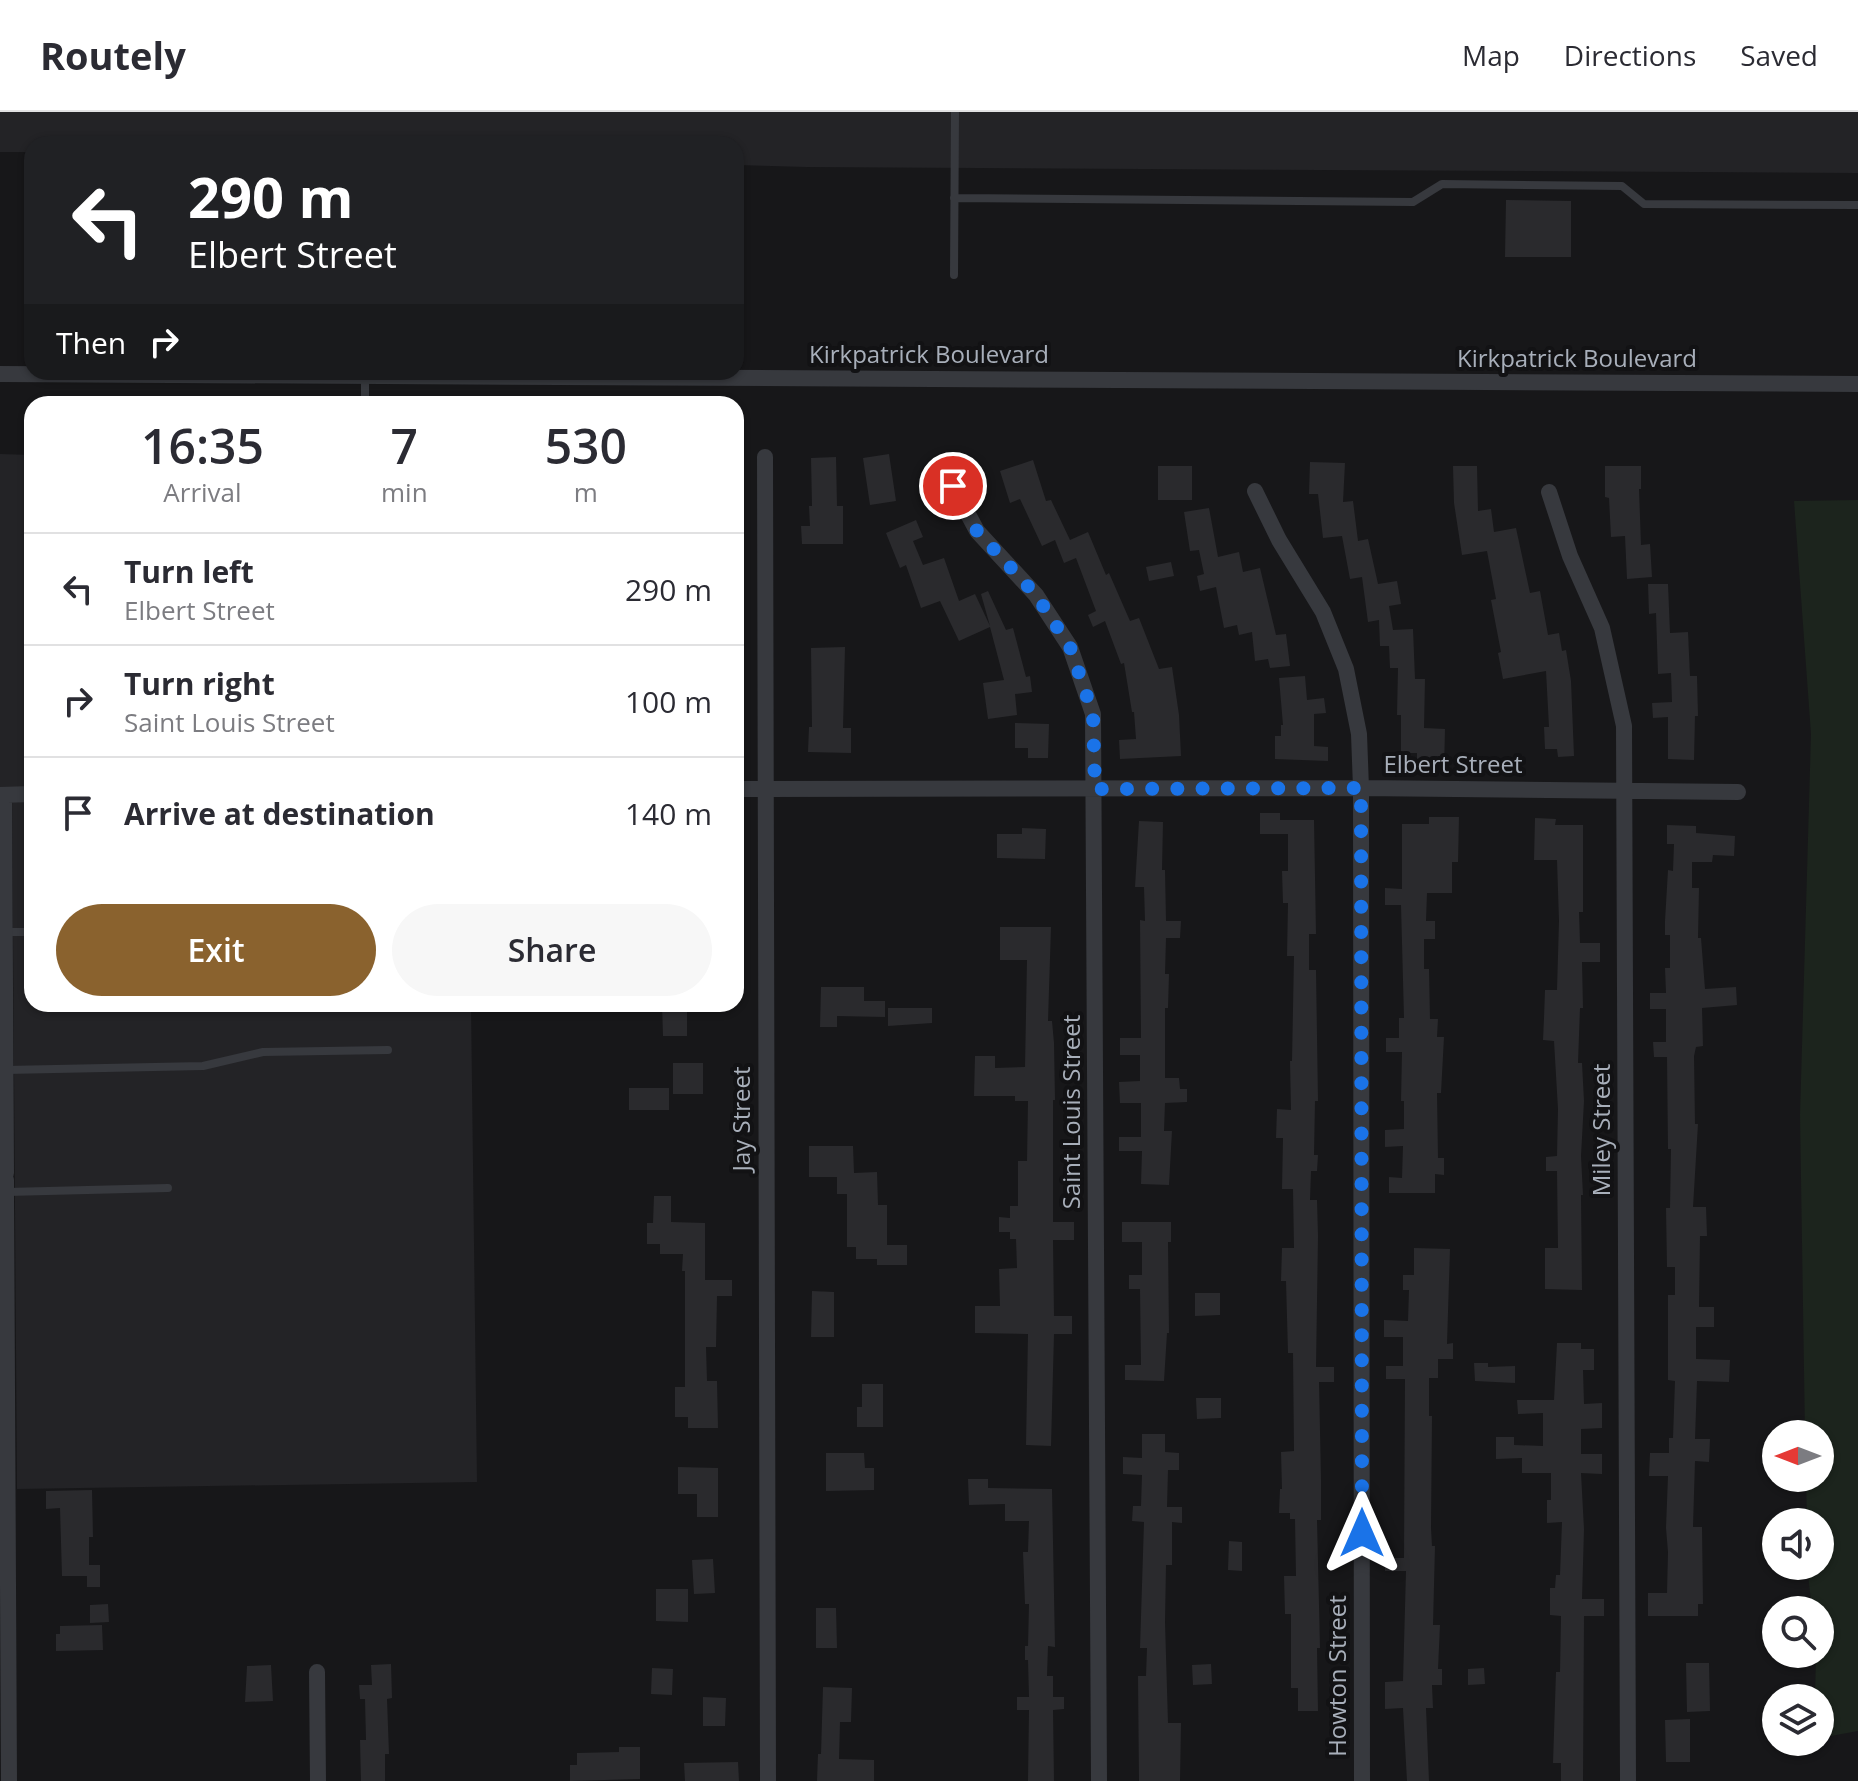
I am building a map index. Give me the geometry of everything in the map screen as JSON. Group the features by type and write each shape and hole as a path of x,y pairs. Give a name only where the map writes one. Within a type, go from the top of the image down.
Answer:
{"street":[{"name":"Kirkpatrick Boulevard","path":"0,374 24,374"},
{"name":"Kirkpatrick Boulevard","path":"744,378 1858,384"},
{"name":"Jay Street","path":"765,457 768,1781"},
{"name":"Saint Louis Street","path":"953,486 977,531 1036,595 1070,647 1093,714 1099,1781"},
{"name":"Howton Street","path":"1255,491 1279,540 1323,612 1346,669 1359,734 1362,1781"},
{"name":"Miley Street","path":"1549,492 1570,556 1602,628 1624,726 1628,1781"},
{"name":"Elbert Street","path":"744,789 1361,788 1738,792"},
{"path":"9,1781 2,795 24,794"},
{"path":"317,1672 318,1781"}],"lane":[{"path":"954,275 955,112"},
{"path":"954,198 1413,202 1442,184 1622,186 1644,204 1858,205"},
{"path":"5,932 24,932"},
{"path":"5,1070 203,1066 263,1052 388,1050"},
{"path":"4,1179 168,1188"}],"shaded area":[{"path":"0,112 1858,112 1858,173 744,165 744,136 24,136 24,152 0,152"},
{"path":"0,454 24,455 24,1012 471,1012 477,1482 17,1489 12,789 0,788"},
{"path":"1858,500 1858,1731 1834,1735 1834,1684 1815,1684 1816,1668 1834,1668 1834,1596 1810,1596 1809,1580 1834,1580 1834,1508 1807,1508 1806,1492 1834,1492 1834,1420 1805,1420 1800,1115 1811,734 1794,501"}],"building":[{"path":"1506,200 1571,201 1571,257 1505,257"},
{"path":"889,454 896,501 870,505 863,458"},
{"path":"836,457 837,506 843,506 843,544 802,544 801,526 810,526 811,458"},
{"path":"1033,460 1046,501 1051,500 1070,540 1088,532 1130,621 1139,618 1159,669 1172,667 1181,756 1120,759 1119,740 1136,739 1124,663 1121,664 1105,621 1093,627 1088,615 1096,611 1076,558 1064,563 1055,540 1042,546 1020,499 1010,503 1000,471"},
{"path":"1310,462 1345,463 1343,502 1353,501 1358,541 1368,539 1378,584 1397,581 1401,604 1389,606 1393,630 1413,629 1415,679 1425,679 1424,728 1445,729 1444,770 1428,770 1428,761 1417,760 1417,753 1401,753 1401,715 1397,715 1398,668 1390,668 1389,646 1380,646 1379,620 1368,622 1362,577 1350,579 1342,536 1323,538 1318,494 1309,494"},
{"path":"1158,466 1192,466 1192,500 1158,500"},
{"path":"1453,466 1477,466 1478,511 1491,509 1494,532 1516,528 1530,593 1540,591 1548,635 1559,633 1562,651 1566,650 1571,681 1574,756 1558,757 1557,749 1545,749 1544,727 1549,727 1546,671 1503,679 1491,600 1496,599 1487,551 1462,555 1454,503"},
{"path":"1605,466 1641,466 1641,545 1650,544 1652,577 1627,579 1625,536 1611,537 1609,498 1605,497"},
{"path":"1209,508 1218,557 1239,552 1243,572 1260,568 1276,635 1286,634 1290,666 1270,668 1268,659 1255,661 1252,632 1239,635 1237,625 1224,628 1216,587 1200,591 1197,576 1204,574 1199,550 1190,551 1184,512"},
{"path":"916,520 923,537 913,541 923,565 944,558 959,601 975,594 990,626 981,594 988,591 1006,630 1013,628 1026,677 1030,676 1032,692 1015,694 1017,715 988,719 983,683 1004,680 990,627 959,641 940,601 921,608 906,565 900,568 886,533"},
{"path":"1171,562 1174,576 1149,581 1146,567"},
{"path":"1648,584 1668,584 1670,633 1688,632 1690,676 1697,676 1698,716 1695,716 1694,760 1668,759 1668,717 1653,718 1652,703 1672,702 1671,673 1658,674 1656,613 1649,614"},
{"path":"845,647 843,728 851,728 851,753 808,752 809,727 812,727 811,648"},
{"path":"1305,676 1307,700 1324,698 1326,713 1314,714 1314,746 1328,747 1328,761 1275,759 1275,736 1281,736 1283,725 1279,678"},
{"path":"1015,723 1049,724 1048,758 1028,758 1028,748 1015,748"},
{"path":"1260,813 1280,813 1280,820 1314,820 1316,934 1309,934 1309,970 1316,970 1318,1101 1315,1101 1314,1155 1318,1155 1317,1171 1311,1171 1310,1200 1317,1200 1316,1367 1334,1367 1334,1382 1319,1382 1321,1520 1317,1520 1318,1711 1298,1711 1298,1688 1291,1688 1291,1614 1285,1614 1284,1576 1296,1576 1295,1519 1290,1519 1290,1513 1279,1513 1281,1452 1294,1451 1293,1353 1288,1353 1286,1281 1281,1281 1282,1248 1294,1248 1293,1189 1282,1189 1283,1138 1276,1138 1277,1109 1291,1110 1294,956 1287,956 1288,903 1283,903 1282,871 1288,871 1288,834 1260,834"},
{"path":"1429,817 1459,817 1458,862 1452,862 1452,893 1427,893 1426,921 1435,921 1435,939 1424,939 1424,969 1429,969 1430,1019 1438,1019 1437,1037 1444,1037 1441,1093 1437,1093 1438,1158 1444,1158 1444,1175 1435,1174 1435,1193 1389,1193 1389,1177 1402,1178 1403,1146 1385,1147 1385,1130 1404,1129 1404,1101 1401,1101 1402,1052 1386,1052 1386,1038 1399,1038 1399,1018 1404,1018 1401,905 1385,905 1385,888 1402,889 1402,824 1429,824"},
{"path":"1535,818 1556,819 1555,825 1583,825 1580,943 1600,943 1600,962 1582,962 1583,1008 1580,1008 1578,1063 1582,1063 1584,1101 1581,1156 1582,1290 1545,1289 1545,1248 1558,1248 1557,1171 1546,1171 1546,1157 1557,1156 1558,1109 1554,1041 1543,1040 1545,990 1557,990 1559,921 1557,860 1534,860"},
{"path":"1139,821 1163,822 1162,870 1165,870 1166,921 1181,921 1180,938 1166,938 1165,974 1169,974 1168,1008 1165,1008 1165,1078 1179,1078 1180,1089 1187,1089 1187,1102 1165,1103 1164,1131 1172,1131 1169,1185 1141,1184 1142,1151 1119,1151 1119,1137 1141,1137 1141,1103 1120,1103 1119,1082 1140,1081 1140,1055 1120,1055 1120,1038 1141,1038 1140,920 1145,921 1144,887 1135,887"},
{"path":"1667,825 1696,826 1696,833 1735,836 1734,856 1713,855 1712,862 1692,862 1692,888 1699,888 1698,938 1701,938 1705,989 1736,987 1737,1005 1702,1008 1703,1046 1696,1047 1694,1056 1695,1124 1698,1124 1693,1207 1706,1207 1707,1236 1700,1236 1699,1307 1714,1307 1714,1327 1696,1327 1696,1359 1730,1360 1729,1382 1697,1381 1695,1439 1710,1439 1709,1462 1695,1461 1693,1527 1702,1527 1703,1604 1698,1604 1698,1616 1648,1616 1648,1593 1667,1593 1668,1552 1668,1476 1649,1476 1650,1453 1669,1453 1669,1438 1673,1438 1675,1381 1668,1380 1668,1295 1675,1295 1675,1267 1667,1267 1666,1208 1670,1208 1671,1149 1668,1149 1667,1057 1654,1057 1653,1042 1666,1042 1666,1009 1650,1009 1650,993 1666,993 1665,968 1670,968 1670,935 1665,935 1665,921 1668,870 1673,871 1674,844 1667,844"},
{"path":"1022,828 1046,829 1045,859 997,858 997,834 1022,834"},
{"path":"1000,927 1051,927 1048,1021 1052,1021 1054,1043 1053,1222 1074,1222 1074,1240 1053,1240 1054,1316 1072,1316 1072,1334 1054,1334 1051,1446 1026,1445 1028,1334 975,1333 975,1306 1000,1306 999,1269 1017,1268 1016,1239 1010,1239 1010,1232 999,1232 999,1217 1010,1218 1010,1206 1018,1206 1018,1161 1027,1161 1028,1101 1015,1101 1015,1096 974,1096 975,1056 995,1056 995,1068 1025,1067 1027,960 1000,960"},
{"path":"821,987 864,987 864,1001 885,1001 885,1017 837,1016 837,1027 820,1027"},
{"path":"888,1008 932,1008 932,1023 888,1026"},
{"path":"662,1012 687,1012 687,1036 663,1036"},
{"path":"673,1063 703,1063 703,1094 673,1094"},
{"path":"629,1088 669,1088 669,1110 629,1110"},
{"path":"809,1146 853,1146 854,1173 877,1172 878,1205 887,1205 887,1245 907,1245 907,1265 877,1265 877,1259 856,1259 856,1247 847,1247 847,1194 837,1194 837,1177 809,1177"},
{"path":"654,1196 671,1196 671,1222 705,1223 705,1280 732,1280 732,1296 717,1296 716,1347 706,1347 707,1381 717,1381 718,1428 688,1428 688,1417 675,1417 675,1387 685,1387 685,1271 682,1271 683,1254 660,1254 660,1244 647,1244 647,1223 653,1223"},
{"path":"1122,1222 1171,1222 1171,1242 1168,1242 1169,1333 1164,1381 1125,1380 1125,1365 1141,1365 1140,1289 1129,1289 1129,1275 1142,1275 1142,1242 1122,1242"},
{"path":"1414,1248 1450,1249 1447,1344 1453,1343 1453,1359 1438,1359 1438,1378 1429,1378 1429,1416 1432,1416 1431,1528 1432,1546 1435,1546 1433,1625 1440,1625 1438,1669 1442,1669 1442,1685 1432,1685 1433,1708 1426,1708 1429,1781 1407,1781 1403,1708 1385,1709 1385,1682 1403,1681 1406,1571 1385,1571 1385,1558 1404,1558 1405,1379 1386,1379 1386,1366 1403,1366 1403,1337 1384,1337 1384,1320 1408,1321 1409,1290 1403,1290 1403,1275 1414,1275"},
{"path":"812,1291 834,1292 834,1337 811,1337"},
{"path":"1195,1293 1220,1293 1220,1315 1195,1316"},
{"path":"1557,1343 1581,1343 1581,1349 1594,1349 1594,1370 1583,1370 1584,1404 1602,1403 1602,1428 1581,1429 1581,1454 1602,1454 1602,1474 1581,1473 1584,1529 1582,1599 1604,1599 1604,1616 1584,1616 1583,1781 1561,1781 1561,1763 1553,1763 1561,1616 1550,1615 1550,1588 1555,1588 1556,1575 1560,1575 1562,1522 1547,1523 1551,1473 1522,1473 1522,1458 1496,1459 1496,1437 1514,1437 1514,1445 1543,1446 1543,1413 1518,1414 1517,1400 1554,1400"},
{"path":"1474,1363 1488,1363 1488,1367 1515,1366 1515,1383 1475,1381"},
{"path":"862,1384 883,1384 883,1427 857,1427 857,1407 862,1407"},
{"path":"1196,1398 1221,1398 1221,1418 1197,1419"},
{"path":"1142,1434 1165,1434 1165,1452 1179,1453 1179,1470 1168,1470 1167,1507 1182,1507 1182,1523 1172,1522 1172,1565 1166,1565 1165,1622 1168,1723 1181,1723 1180,1781 1139,1781 1138,1676 1146,1676 1147,1648 1140,1648 1144,1522 1132,1521 1133,1506 1141,1506 1142,1475 1123,1474 1123,1457 1142,1458"},
{"path":"826,1453 864,1453 865,1468 874,1468 874,1490 826,1491"},
{"path":"678,1467 718,1468 718,1517 697,1517 697,1494 678,1494"},
{"path":"968,1479 988,1479 988,1488 1052,1489 1055,1647 1048,1646 1047,1676 1053,1676 1053,1697 1064,1697 1064,1709 1053,1710 1054,1781 1028,1781 1029,1710 1017,1710 1017,1697 1029,1697 1025,1646 1028,1646 1029,1604 1025,1604 1023,1552 1028,1552 1029,1521 1005,1521 1005,1504 969,1505"},
{"path":"92,1490 93,1537 89,1537 89,1565 100,1565 100,1587 87,1587 87,1576 62,1576 60,1508 46,1509 46,1491"},
{"path":"1229,1541 1242,1542 1242,1571 1228,1570"},
{"path":"713,1559 715,1593 694,1594 692,1560"},
{"path":"656,1589 688,1589 688,1622 656,1621"},
{"path":"108,1604 109,1622 90,1623 90,1605"},
{"path":"816,1608 836,1608 837,1648 816,1648"},
{"path":"102,1625 103,1650 56,1651 56,1634 60,1634 60,1626"},
{"path":"1686,1663 1709,1663 1710,1711 1687,1712"},
{"path":"391,1664 392,1698 387,1699 389,1754 385,1754 385,1781 361,1781 360,1740 366,1740 365,1699 360,1699 359,1685 372,1685 371,1665"},
{"path":"1211,1664 1212,1684 1193,1685 1192,1665"},
{"path":"271,1665 273,1701 245,1702 247,1666"},
{"path":"652,1668 673,1669 672,1695 651,1694"},
{"path":"1484,1668 1485,1684 1468,1685 1468,1669"},
{"path":"823,1687 852,1688 851,1722 840,1722 839,1759 874,1760 874,1781 817,1781"},
{"path":"703,1697 726,1698 725,1726 703,1726"},
{"path":"1690,1719 1690,1762 1666,1762 1665,1720"},
{"path":"619,1747 640,1747 640,1779 570,1781 570,1765 577,1765 577,1753 619,1752"},
{"path":"738,1762 739,1781 685,1781 684,1763"}],"route":[{"path":"953,486 977,531 1036,595 1070,647 1093,714 1095,789 1361,788 1362,1533"}]}
